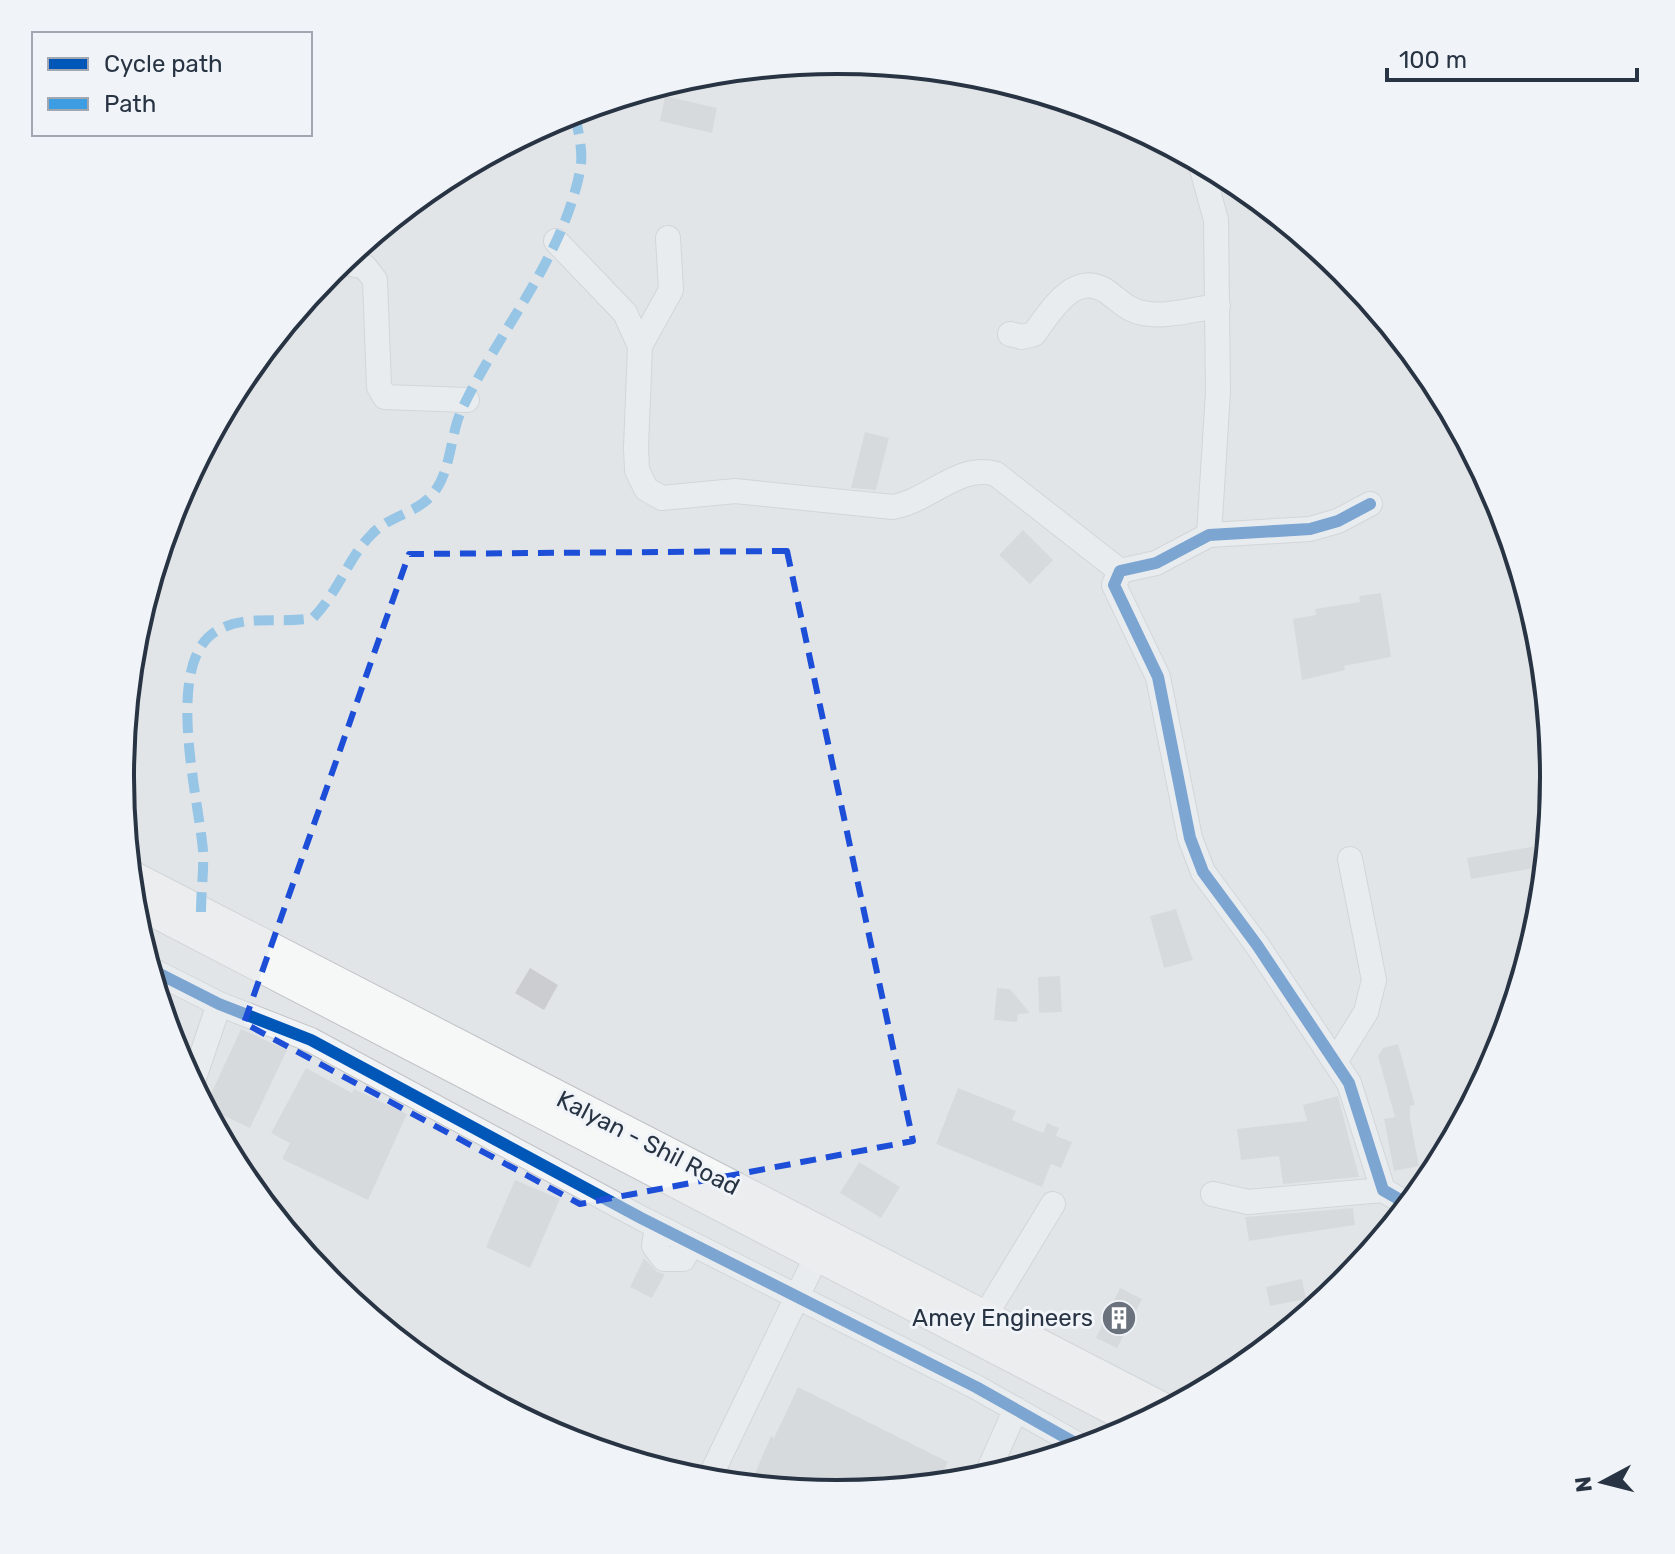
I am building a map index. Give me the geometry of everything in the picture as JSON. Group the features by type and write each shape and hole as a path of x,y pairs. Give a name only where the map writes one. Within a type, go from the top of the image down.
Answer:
{"main road":[{"name":"Kalyan - Shil Road","path":"143,882 821,1246"},
{"name":"Kalyan - Shil Road","path":"147,908 978,1326 1155,1404"},
{"name":"Kalyan - Shil Road","path":"978,1326 1129,1417"}],"street":[{"path":"1204,177 1216,220 1218,306 1218,392 1209,535"},
{"path":"640,346 671,290 668,238"},
{"path":"556,241 625,313 640,346 637,470 646,489 662,498 735,491 893,507 916,501 972,470 984,471 996,474 1120,571"},
{"path":"356,265 365,267 375,280 379,387 385,397 467,400"},
{"path":"1010,334 1022,337 1034,334 1062,296 1088,287 1104,289 1140,313 1154,315 1218,306"},
{"path":"1120,571 1156,563 1209,535 1310,529 1338,521 1370,504"},
{"path":"1120,571 1114,585 1158,677 1190,838 1203,872 1257,945 1349,1083 1383,1190"},
{"path":"1335,1062 1366,1012 1374,980 1350,859"},
{"path":"163,976 219,1004 311,1040 691,1244 1016,1409 1070,1440"},
{"path":"198,1067 219,1004"},
{"path":"1213,1194 1248,1202 1383,1190 1399,1199"},
{"path":"978,1326 1053,1204"},
{"path":"714,1468 821,1246"},
{"path":"992,1462 1016,1409"}],"highlighted area":[{"path":"787,551 913,1141 580,1204 244,1023 409,554"}],"building":[{"path":"665,96 717,108 712,133 660,121"},
{"path":"865,432 889,438 876,490 851,488"},
{"path":"1023,530 1053,560 1030,584 999,555"},
{"path":"1381,593 1391,657 1344,666 1345,670 1302,680 1293,619 1316,615 1315,609 1360,602 1359,596"},
{"path":"1537,846 1534,868 1471,879 1467,858"},
{"path":"1176,909 1193,960 1164,968 1150,916"},
{"path":"530,968 558,985 544,1010 515,993"},
{"path":"1060,976 1062,1012 1039,1013 1038,977"},
{"path":"997,988 1010,989 1030,1013 1018,1014 1017,1022 994,1020"},
{"path":"241,1029 287,1050 250,1128 222,1115 211,1095"},
{"path":"1398,1044 1415,1105 1410,1106 1410,1119 1419,1166 1394,1171 1384,1119 1395,1117 1378,1056 1383,1048"},
{"path":"306,1068 352,1093 354,1089 407,1114 368,1200 282,1159 290,1143 271,1133"},
{"path":"958,1088 1016,1111 1012,1120 1043,1133 1047,1123 1059,1128 1056,1136 1072,1142 1061,1168 1051,1164 1042,1187 936,1144"},
{"path":"1338,1096 1359,1177 1283,1184 1279,1156 1241,1160 1237,1129 1307,1121 1303,1105"},
{"path":"859,1162 900,1187 881,1218 840,1193"},
{"path":"515,1180 560,1199 530,1268 486,1247"},
{"path":"1353,1208 1355,1225 1249,1241 1245,1217"},
{"path":"644,1258 657,1272 665,1274 652,1298 630,1287"},
{"path":"1302,1279 1306,1299 1270,1306 1266,1287"},
{"name":"Amey Engineers","path":"1120,1288 1142,1299 1117,1348 1096,1338"},
{"path":"798,1387 948,1462 943,1472 883,1478 838,1480 754,1475 771,1436 774,1438"}],"marked path":[{"path":"201,912 203,851 188,732 191,670 201,646 218,630 240,622 313,618 372,534 385,523 422,504 436,490 446,468 462,409 545,264 571,203 580,171 577,125"}],"cycle path":[{"path":"1370,504 1338,521 1310,529 1209,535 1156,563 1120,571 1114,585 1158,677 1190,838 1203,872 1257,945 1349,1083 1383,1190 1399,1199"},
{"path":"163,976 219,1004 311,1040 641,1218 976,1387 1070,1440"}],"place":[{"name":"Amey Engineers","path":"1119,1318"}]}
